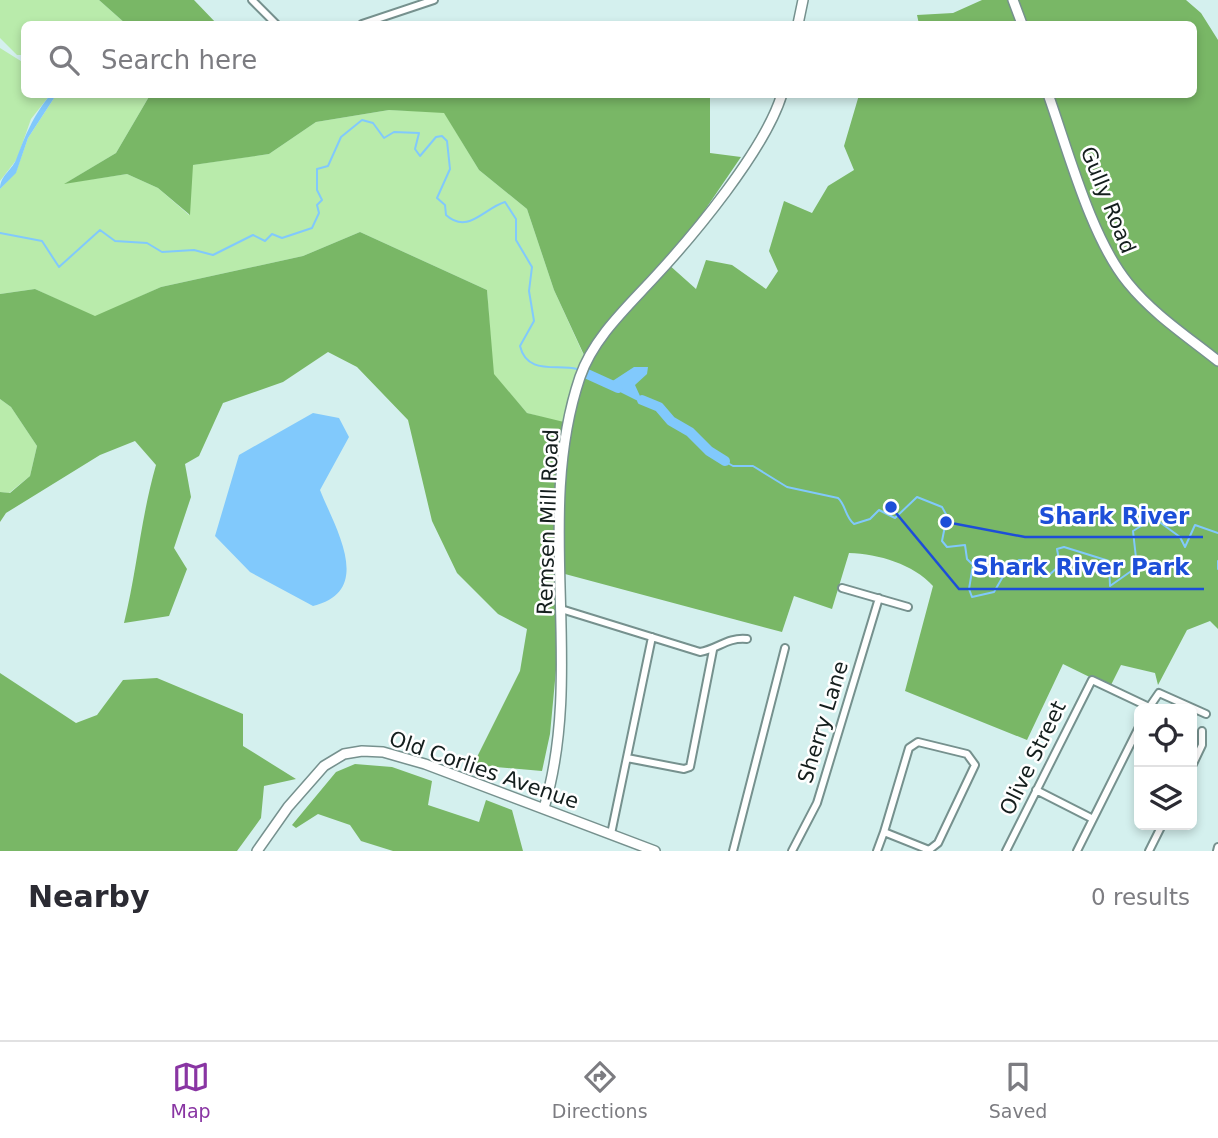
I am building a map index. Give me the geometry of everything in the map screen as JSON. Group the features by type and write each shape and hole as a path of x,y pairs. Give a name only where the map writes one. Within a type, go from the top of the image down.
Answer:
{"street":[{"path":"252,0 273,21"},
{"path":"371,21 434,0"},
{"path":"799,21 803,0"},
{"path":"1013,0 1021,21"},
{"name":"Remsen Mill Road","path":"544,808 559,722 564,451 580,376 603,335 688,238 763,139 780,98"},
{"name":"Gully Road","path":"1049,98 1099,231 1118,270 1140,297 1218,361"},
{"path":"842,588 908,607"},
{"name":"Sherry Lane","path":"792,851 817,803 879,598"},
{"path":"561,609 693,650 713,650 731,638 747,639"},
{"path":"611,834 652,637"},
{"path":"733,851 785,648"},
{"path":"627,758 684,769 690,767 713,650"},
{"name":"Olive Street","path":"1006,851 1092,680 1141,704"},
{"path":"1152,704 1159,693 1184,704"},
{"path":"1197,710 1206,714"},
{"path":"1197,756 1202,745 1202,731"},
{"path":"1077,851 1134,737"},
{"path":"877,851 911,745 923,742 972,757 975,768 934,847 923,849 884,832"},
{"name":"Old Corlies Avenue","path":"257,851 314,775 332,759 356,751 402,757 655,851"},
{"path":"1037,790 1093,819"},
{"path":"1149,851 1160,830"}],"green space":[{"path":"0,0 99,0 123,21 21,21 21,55 17,55 0,38"},
{"path":"99,0 194,0 214,21 123,21"},
{"path":"982,0 1186,0 1201,13 1218,40 1218,629 1210,621 1187,630 1158,685 1155,673 1121,665 1110,687 1063,664 1027,740 905,691 933,586 916,572 895,562 872,555 849,553 832,609 794,596 782,632 565,574 550,734 542,771 473,765 520,671 527,629 498,614 457,573 432,521 408,420 357,367 328,352 283,382 223,403 199,456 185,464 191,497 174,548 187,569 169,616 124,623 156,465 135,441 100,455 6,513 0,522 0,492 10,493 30,476 37,446 11,407 0,399 0,294 35,289 95,316 161,287 303,256 360,232 487,290 494,374 527,413 564,422 584,355 554,290 527,209 479,170 444,113 389,110 316,122 269,154 193,165 190,215 158,188 127,174 64,184 116,153 148,98 710,98 710,153 741,157 668,264 696,289 706,260 732,265 766,289 778,271 769,251 784,201 812,213 828,186 854,170 844,146 858,98 1197,98 1197,21 918,21 917,15 953,13"},
{"path":"0,48 21,61 21,98 48,98 31,119 17,159 0,181"},
{"path":"54,98 148,98 116,153 66,183 127,174 158,188 189,215 192,165 269,154 316,122 389,110 444,112 479,170 527,209 554,290 584,356 563,423 527,413 493,374 487,290 360,232 303,256 161,287 95,317 35,289 0,294 0,189 16,172 28,138"},
{"path":"0,399 11,407 37,446 30,476 9,493 0,492"},
{"path":"0,673 76,723 97,715 123,680 157,678 243,714 243,746 296,779 264,786 261,818 237,851 0,851"},
{"path":"355,764 392,767 432,781 428,805 479,822 486,800 512,810 523,851 393,851 361,841 350,825 318,814 296,828 292,825 336,772"}],"water":[{"path":"48,98 54,98 28,138 16,173 0,189 2,181 16,160 34,119"},
{"path":"634,367 648,367 647,374 635,385 640,396 655,404 652,408 606,385 605,382 611,382"},
{"path":"313,413 339,418 349,437 320,490 341,539 346,573 342,587 332,598 313,606 250,572 215,536 239,455"}],"waterway":[{"path":"0,233 42,241 59,267 100,230 115,241 147,243 162,252 194,250 213,255 253,235 265,241 272,234 282,238 312,228 319,213 317,205 322,200 317,190 317,169 328,166 341,137 362,120 373,123 384,138 394,132 419,133 415,149 420,156 436,137 442,136 447,141 450,169 437,198 445,205 446,215 454,220 469,221 505,202 516,219 516,240 532,267 529,291 534,321 520,346 524,355 536,365 577,369"},
{"path":"585,373 618,388"},
{"path":"642,400 659,407 671,421 690,432 709,451 725,461"},
{"path":"655,404 710,453 733,466 753,466 787,487 838,498 854,524 870,519 879,510 895,518 917,497 942,507 947,516 942,541 947,547 965,545 967,559 973,565 969,589 972,597 994,592 1005,573 1019,560 1030,561 1041,576 1047,577 1060,565 1057,549 1064,547 1109,561 1110,586 1137,567 1133,531 1154,518 1180,537 1185,547 1195,525 1218,533"},
{"path":"1218,561 1218,569"}],"place":[{"name":"Shark River Park","path":"891,507"},
{"name":"Shark River","path":"946,522"}]}
